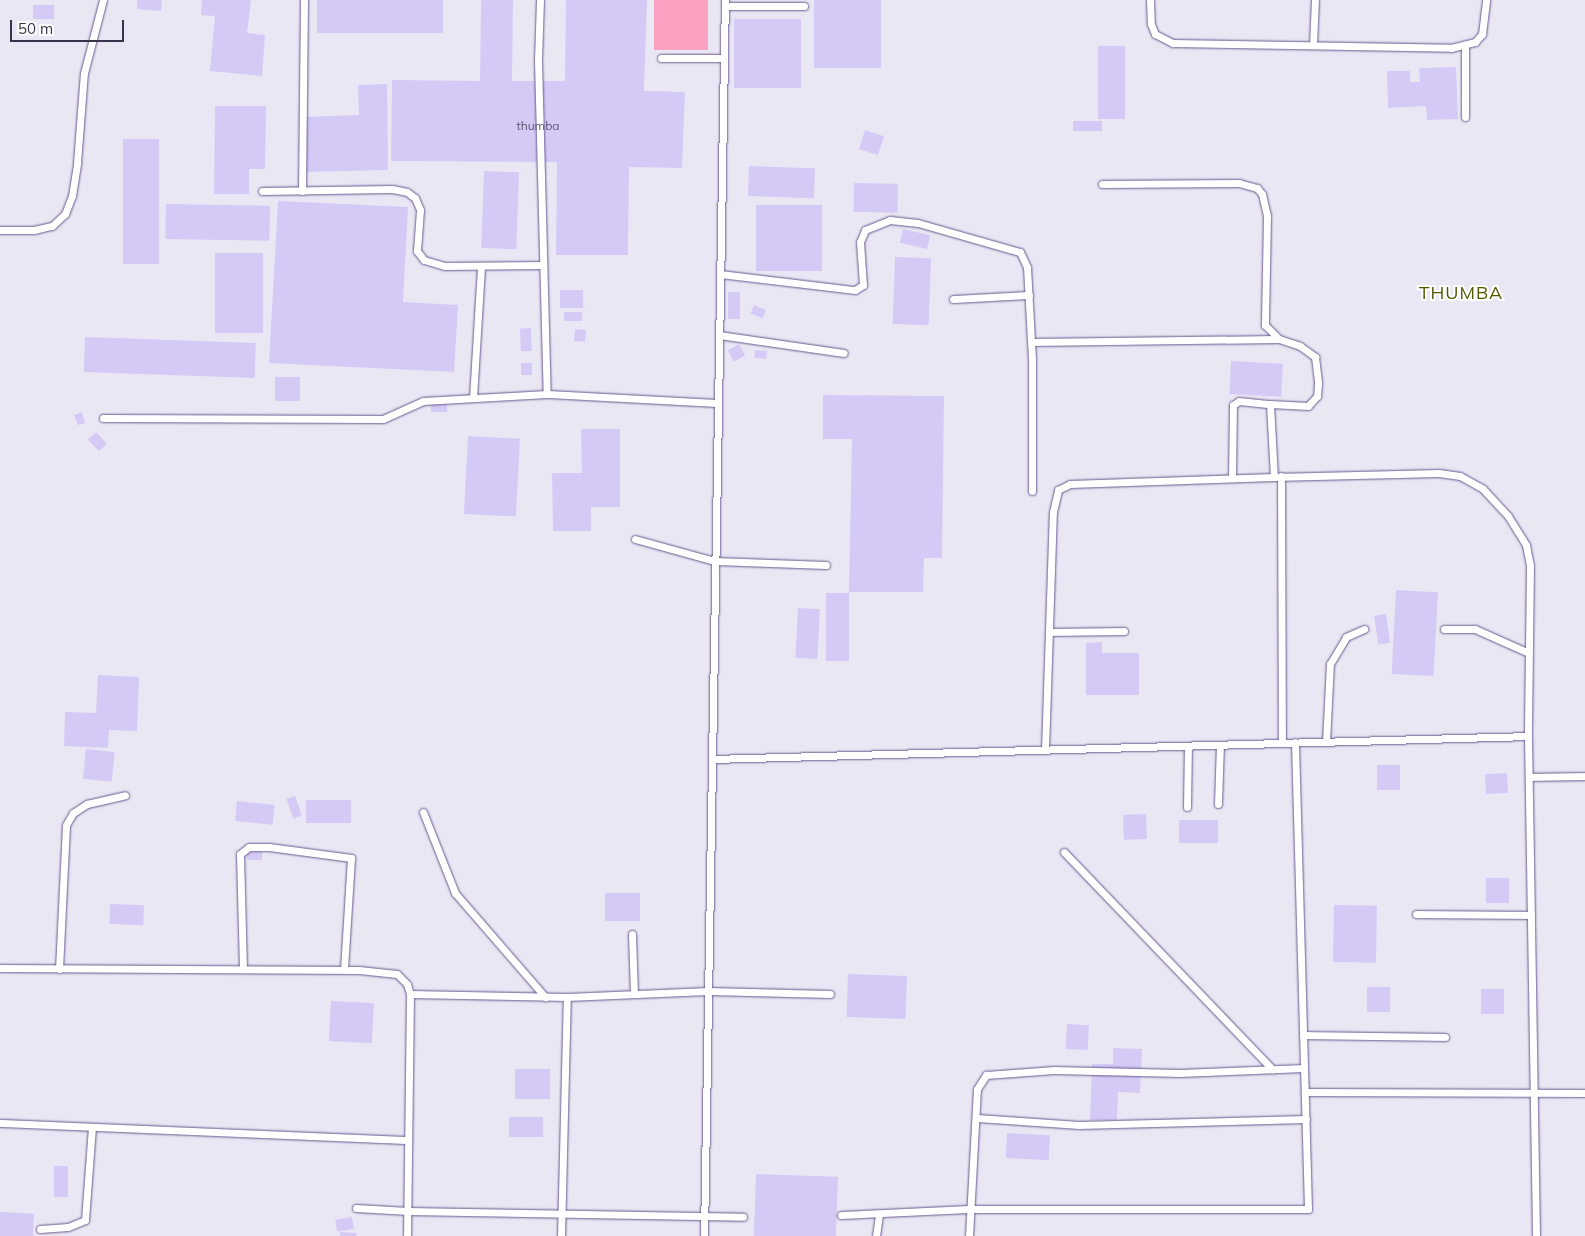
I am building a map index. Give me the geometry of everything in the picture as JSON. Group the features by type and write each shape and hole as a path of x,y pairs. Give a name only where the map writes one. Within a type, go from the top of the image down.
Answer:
{"lane":[{"path":"0,230 34,230 52,226 65,214 72,196 77,163 84,73 103,0"},
{"path":"302,191 304,0"},
{"path":"540,0 538,61 547,394"},
{"path":"1150,0 1151,24 1155,34 1173,43 1466,46 1482,34 1486,0"},
{"path":"1313,45 1315,0"},
{"path":"704,1236 725,3 804,6"},
{"path":"1465,117 1466,46"},
{"path":"661,58 724,58"},
{"path":"1102,184 1239,183 1257,188 1264,199 1267,216 1266,325 1279,339"},
{"path":"262,191 392,189 407,192 415,198 420,210 417,251 424,260 445,266 543,265"},
{"path":"720,274 855,290 863,284 860,242 865,230 890,220 918,223 1012,247 1025,259 1029,295 1032,491"},
{"path":"473,398 481,266"},
{"path":"953,299 1029,295"},
{"path":"719,335 844,353"},
{"path":"1031,342 1279,339 1300,346 1315,356 1317,396 1308,406 1239,401 1233,406 1232,478"},
{"path":"102,418 383,419 423,401 547,394 718,403"},
{"path":"1270,404 1277,476 1282,743"},
{"path":"1045,750 1053,512 1058,490 1070,484 1277,476 1439,473 1460,476 1483,489 1508,516 1526,545 1530,565 1528,736 1536,1236"},
{"path":"635,539 715,561 826,565"},
{"path":"1326,742 1330,664 1346,637 1364,629"},
{"path":"1444,629 1475,629 1529,653"},
{"path":"1049,632 1124,631"},
{"path":"712,759 1528,736"},
{"path":"841,1215 969,1209 1308,1209 1295,742"},
{"path":"1218,804 1220,745"},
{"path":"1187,807 1188,746"},
{"path":"1529,777 1585,776"},
{"path":"59,970 66,825 73,813 87,804 125,795"},
{"path":"422,812 455,894 545,997"},
{"path":"243,969 240,854 249,847 269,846 351,858 344,970"},
{"path":"1064,852 1272,1070"},
{"path":"1416,914 1531,915"},
{"path":"632,934 634,993"},
{"path":"0,968 59,970 344,970 397,974 407,984 410,994 407,1236"},
{"path":"410,994 567,997 634,993 708,992 830,994"},
{"path":"561,1236 567,997"},
{"path":"1303,1036 1445,1037"},
{"path":"968,1236 980,1080 995,1073 1304,1068"},
{"path":"1305,1092 1534,1095 1585,1093"},
{"path":"977,1118 1079,1125 1306,1119"},
{"path":"0,1123 408,1140"},
{"path":"40,1229 68,1227 85,1220 92,1127"},
{"path":"356,1208 408,1211 744,1217"},
{"path":"876,1236 879,1214"}],"shaded area":[{"path":"654,0 708,0 708,50 654,50"}],"building":[{"path":"137,0 162,0 161,11 137,9"},
{"path":"202,0 251,0 247,33 265,35 262,76 210,71 215,16 201,15"},
{"path":"317,0 443,0 443,33 317,33"},
{"path":"481,0 513,0 512,81 565,81 566,0 647,0 644,91 685,92 682,168 629,167 628,255 556,255 557,162 391,161 392,80 480,81"},
{"path":"814,0 881,0 881,68 814,68"},
{"path":"33,5 54,5 54,19 33,19"},
{"path":"734,19 801,19 801,88 734,88"},
{"path":"1098,46 1125,46 1125,119 1098,119"},
{"path":"1456,67 1458,119 1427,120 1426,106 1388,108 1387,71 1410,71 1410,82 1420,82 1419,68"},
{"path":"387,84 388,170 304,172 303,117 359,115 358,85"},
{"path":"215,106 266,106 265,169 249,169 249,194 214,194"},
{"path":"1073,121 1102,121 1102,131 1073,131"},
{"path":"865,130 884,136 878,155 859,149"},
{"path":"123,139 159,139 159,264 123,264"},
{"path":"749,166 815,168 814,198 748,196"},
{"path":"484,171 519,172 516,249 481,248"},
{"path":"854,183 898,184 897,213 853,212"},
{"path":"278,201 408,207 403,302 458,305 454,372 269,363"},
{"path":"166,204 270,206 269,241 165,239"},
{"path":"756,205 822,205 822,271 756,271"},
{"path":"903,229 930,235 927,249 900,243"},
{"path":"215,253 263,253 263,333 215,333"},
{"path":"895,257 931,258 929,325 893,324"},
{"path":"560,290 583,290 583,308 560,308"},
{"path":"728,292 740,292 740,319 728,319"},
{"path":"754,305 766,310 762,318 750,313"},
{"path":"564,312 582,312 582,321 564,321"},
{"path":"520,328 531,328 532,351 521,351"},
{"path":"575,329 586,330 585,342 574,341"},
{"path":"85,337 256,343 255,378 84,372"},
{"path":"739,344 745,355 734,362 728,350"},
{"path":"755,350 767,351 766,359 754,358"},
{"path":"1231,361 1283,364 1281,397 1229,394"},
{"path":"521,363 532,363 532,375 521,375"},
{"path":"275,377 300,377 300,401 275,401"},
{"path":"823,395 944,396 942,558 924,558 923,592 849,592 852,439 823,439"},
{"path":"431,402 447,402 447,412 431,412"},
{"path":"82,412 85,423 78,425 74,415"},
{"path":"581,429 620,429 620,507 591,507 591,531 553,531 552,473 582,473"},
{"path":"96,432 107,444 99,451 88,440"},
{"path":"468,436 520,439 516,517 464,514"},
{"path":"1396,590 1438,592 1434,676 1392,674"},
{"path":"826,593 849,593 849,661 826,661"},
{"path":"798,608 820,609 817,659 795,658"},
{"path":"1386,614 1390,643 1378,644 1374,616"},
{"path":"1102,642 1102,653 1139,653 1139,695 1086,695 1086,643"},
{"path":"98,675 139,677 137,731 109,730 108,748 64,746 65,712 96,713"},
{"path":"86,749 115,752 112,782 83,779"},
{"path":"1377,765 1400,765 1400,790 1377,790"},
{"path":"1507,773 1508,793 1486,794 1485,774"},
{"path":"295,796 302,816 293,819 286,799"},
{"path":"306,800 351,800 351,823 306,823"},
{"path":"237,801 275,805 273,825 235,821"},
{"path":"1146,814 1147,839 1124,840 1123,815"},
{"path":"1179,820 1218,820 1218,843 1179,843"},
{"path":"247,852 262,852 262,860 247,860"},
{"path":"1486,878 1509,878 1509,903 1486,903"},
{"path":"605,893 640,893 640,921 605,921"},
{"path":"110,904 144,905 143,925 109,924"},
{"path":"1334,905 1377,906 1376,963 1333,962"},
{"path":"848,974 907,976 905,1019 846,1017"},
{"path":"1367,987 1390,987 1390,1012 1367,1012"},
{"path":"1481,989 1504,989 1504,1014 1481,1014"},
{"path":"331,1001 374,1003 372,1043 329,1041"},
{"path":"1067,1024 1089,1025 1088,1050 1066,1049"},
{"path":"1113,1048 1142,1049 1140,1093 1118,1092 1117,1120 1090,1120 1092,1064 1113,1064"},
{"path":"515,1069 550,1069 550,1099 515,1099"},
{"path":"509,1117 543,1117 543,1137 509,1137"},
{"path":"1007,1133 1050,1135 1049,1160 1006,1158"},
{"path":"54,1166 68,1166 68,1197 54,1197"},
{"path":"756,1174 838,1177 836,1236 754,1236"},
{"path":"0,1212 34,1214 33,1236 0,1236"},
{"path":"352,1217 354,1229 337,1232 335,1220"},
{"path":"340,1232 357,1233 356,1236 340,1236"}],"district":[{"name":"THUMBA","path":"1461,293"}]}
